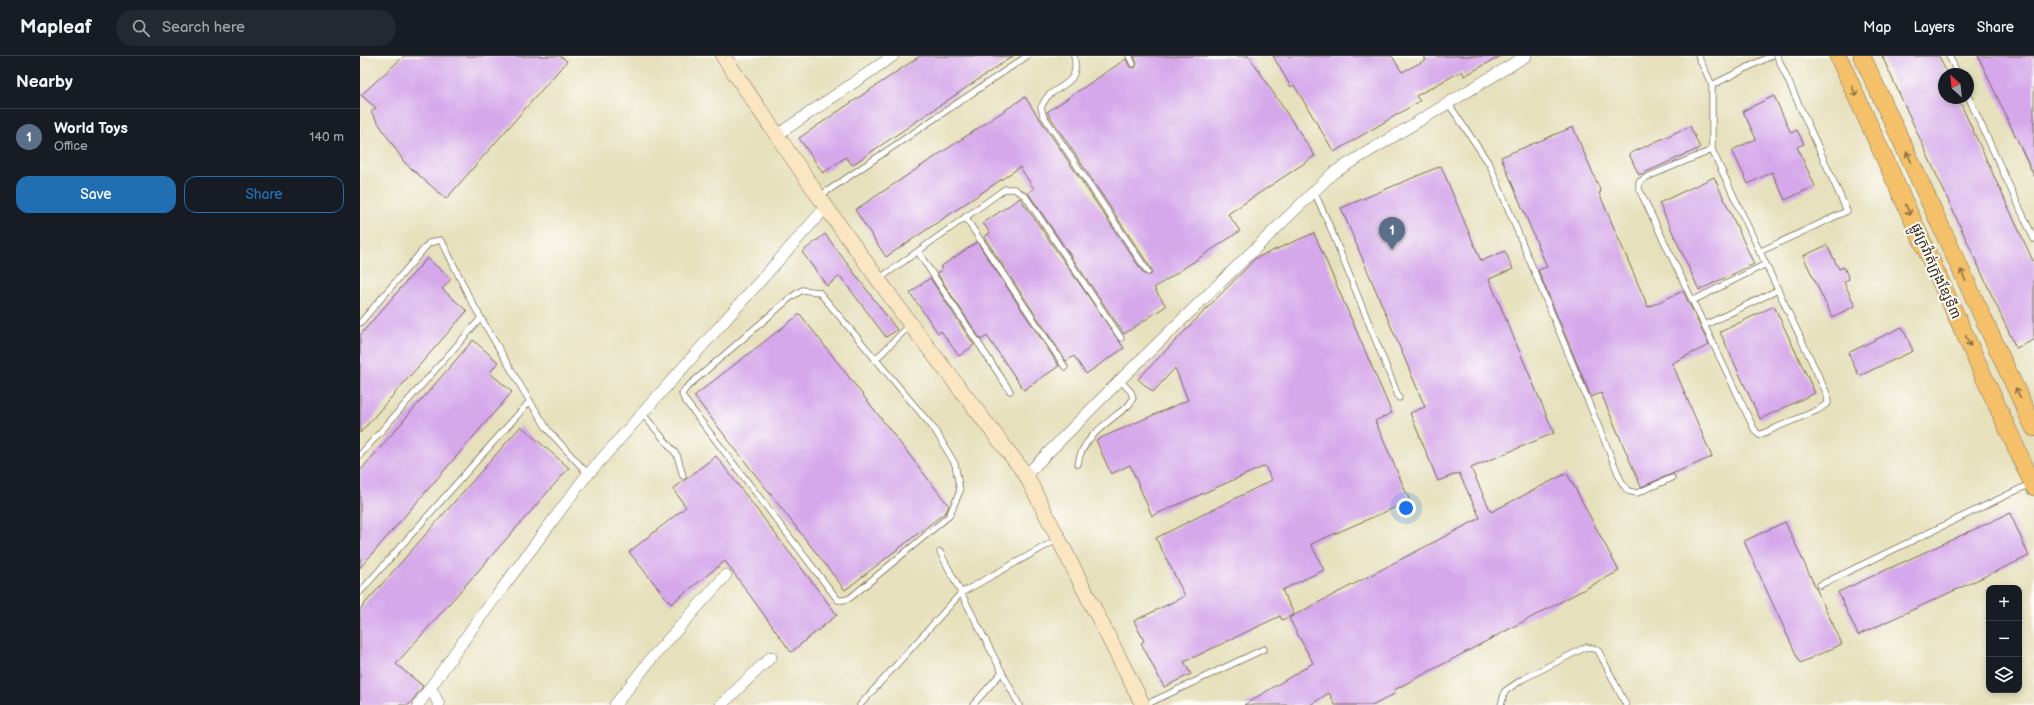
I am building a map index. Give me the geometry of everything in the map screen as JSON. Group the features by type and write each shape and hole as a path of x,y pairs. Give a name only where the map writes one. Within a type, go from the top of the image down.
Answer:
{"main road":[{"name":"ផ្លូវក្រវ៉ាត់ក្រុងខ្សែទី៣","path":"1838,56 2033,485"},
{"name":"ផ្លូវក្រវ៉ាត់ក្រុងខ្សែទី៣","path":"1862,56 2034,428"}],"street":[{"path":"723,56 822,202 911,325 1026,475 1144,705"},
{"path":"777,135 893,56"},
{"path":"1026,475 1120,380 1333,172 1526,56"},
{"path":"418,705 471,630 588,474 822,202"},
{"path":"615,705 651,659 726,574"},
{"path":"721,705 771,657"},
{"path":"431,688 439,705"}],"lane":[{"path":"822,202 1027,56"},
{"path":"1074,56 1074,72 1069,83 1048,96 1042,107 1043,115 1148,272"},
{"path":"1128,56 1133,64"},
{"path":"1698,56 1712,85 1712,150 1827,394 1828,404 1818,410 1759,435 1754,429 1694,300 1639,189 1639,182 1647,177 1712,150"},
{"path":"1712,85 1771,56"},
{"path":"1759,252 1847,211 1777,56"},
{"path":"1949,56 1955,68"},
{"path":"1448,103 1490,165 1622,483 1628,492 1637,493 1672,478"},
{"path":"1972,104 2034,239"},
{"path":"879,279 1005,189 1014,189 1025,196 1121,338"},
{"path":"1314,191 1399,398"},
{"path":"965,217 1065,367"},
{"path":"360,323 429,243 434,240 440,240 444,245 481,318 548,430 588,474"},
{"path":"918,252 1010,391"},
{"path":"1694,300 1766,264"},
{"path":"802,290 819,292 875,360 935,430 956,464 960,492 948,516 850,598 838,600 684,399 682,394 687,386 790,298 802,290"},
{"path":"1705,325 1778,290"},
{"path":"360,456 481,318"},
{"path":"875,360 911,325"},
{"path":"1078,464 1079,455 1084,445 1129,404 1133,398 1131,392 1120,380"},
{"path":"360,592 530,401"},
{"path":"642,413 677,455 683,476"},
{"path":"1820,585 2033,485"},
{"path":"860,705 961,593 1058,539"},
{"path":"940,552 1019,705"},
{"path":"1501,705 1505,691 1523,678 1586,647 1598,650 1626,705"},
{"path":"1144,705 1264,649"},
{"path":"973,705 1002,672"}],"building":[{"path":"404,56 560,56 567,61 446,199 404,162 371,112 376,108 361,95"},
{"path":"920,56 1013,56 852,165 846,157 823,173 799,138"},
{"path":"1134,56 1249,56 1315,156 1228,214 1240,231 1154,288 1166,306 1124,334 1028,193 1034,189 1020,167 886,257 855,210 1025,97 1144,274 1151,275 1152,270 1047,112 1126,59 1130,67 1135,68 1137,64"},
{"path":"1273,56 1392,56 1402,72 1426,60 1424,56 1501,56 1464,76 1462,71 1416,96 1420,101 1334,152 1294,85 1291,87"},
{"path":"1882,56 1939,56 1944,68 1938,68 1938,104 1961,104 2034,263 2034,340 2016,348"},
{"path":"1978,56 2034,56 2034,176"},
{"path":"1774,96 1791,133 1797,130 1804,144 1797,147 1815,186 1785,200 1772,172 1748,184 1732,150 1756,139 1743,111"},
{"path":"1690,126 1700,148 1639,175 1629,154"},
{"path":"1573,127 1601,192 1599,193 1648,307 1683,291 1709,345 1672,363 1712,457 1641,487 1601,393 1591,397 1538,270 1547,267 1501,157"},
{"path":"1441,166 1481,261 1505,251 1513,269 1489,279 1554,433 1471,468 1491,512 1567,473 1619,571 1394,690 1396,693 1374,705 1335,705 1329,693 1310,705 1244,705 1313,663 1289,618 1480,518 1459,473 1438,481 1410,413 1425,407 1341,208"},
{"path":"1714,177 1754,264 1699,290 1659,203"},
{"path":"1020,198 1124,348 1086,374 1074,356 1066,361 984,237 990,233 983,223"},
{"path":"1314,233 1392,413 1375,421 1410,501 1311,544 1324,570 1282,590 1294,614 1282,620 1280,616 1184,662 1191,674 1164,687 1141,643 1144,641 1134,621 1185,596 1156,538 1272,480 1265,466 1152,516 1130,465 1111,474 1096,440 1188,400 1175,368 1153,392 1138,379 1256,258"},
{"path":"825,234 897,330 886,337 840,276 827,286 802,252"},
{"path":"977,242 1059,366 1024,390 987,336 981,340 937,273 942,270 940,267"},
{"path":"1827,245 1839,269 1844,267 1849,279 1844,282 1855,306 1832,317 1803,256"},
{"path":"427,258 451,279 442,289 467,311 360,433 360,335"},
{"path":"930,278 974,345 959,356 941,331 938,333 910,293"},
{"path":"1774,306 1815,393 1760,419 1720,332"},
{"path":"800,314 949,506 946,512 845,590 694,396"},
{"path":"1902,327 1913,351 1859,376 1848,353"},
{"path":"473,340 498,362 490,373 512,392 360,568 360,471"},
{"path":"521,426 569,468 396,664 423,686 409,705 360,705 360,609"},
{"path":"716,456 837,615 791,652 725,561 671,604 629,552 686,507 673,489"},
{"path":"2010,513 2029,556 1858,635 1838,592"},
{"path":"1785,522 1842,644 1800,663 1744,541"}],"place":[{"name":"World Toys","path":"1392,250"}]}
